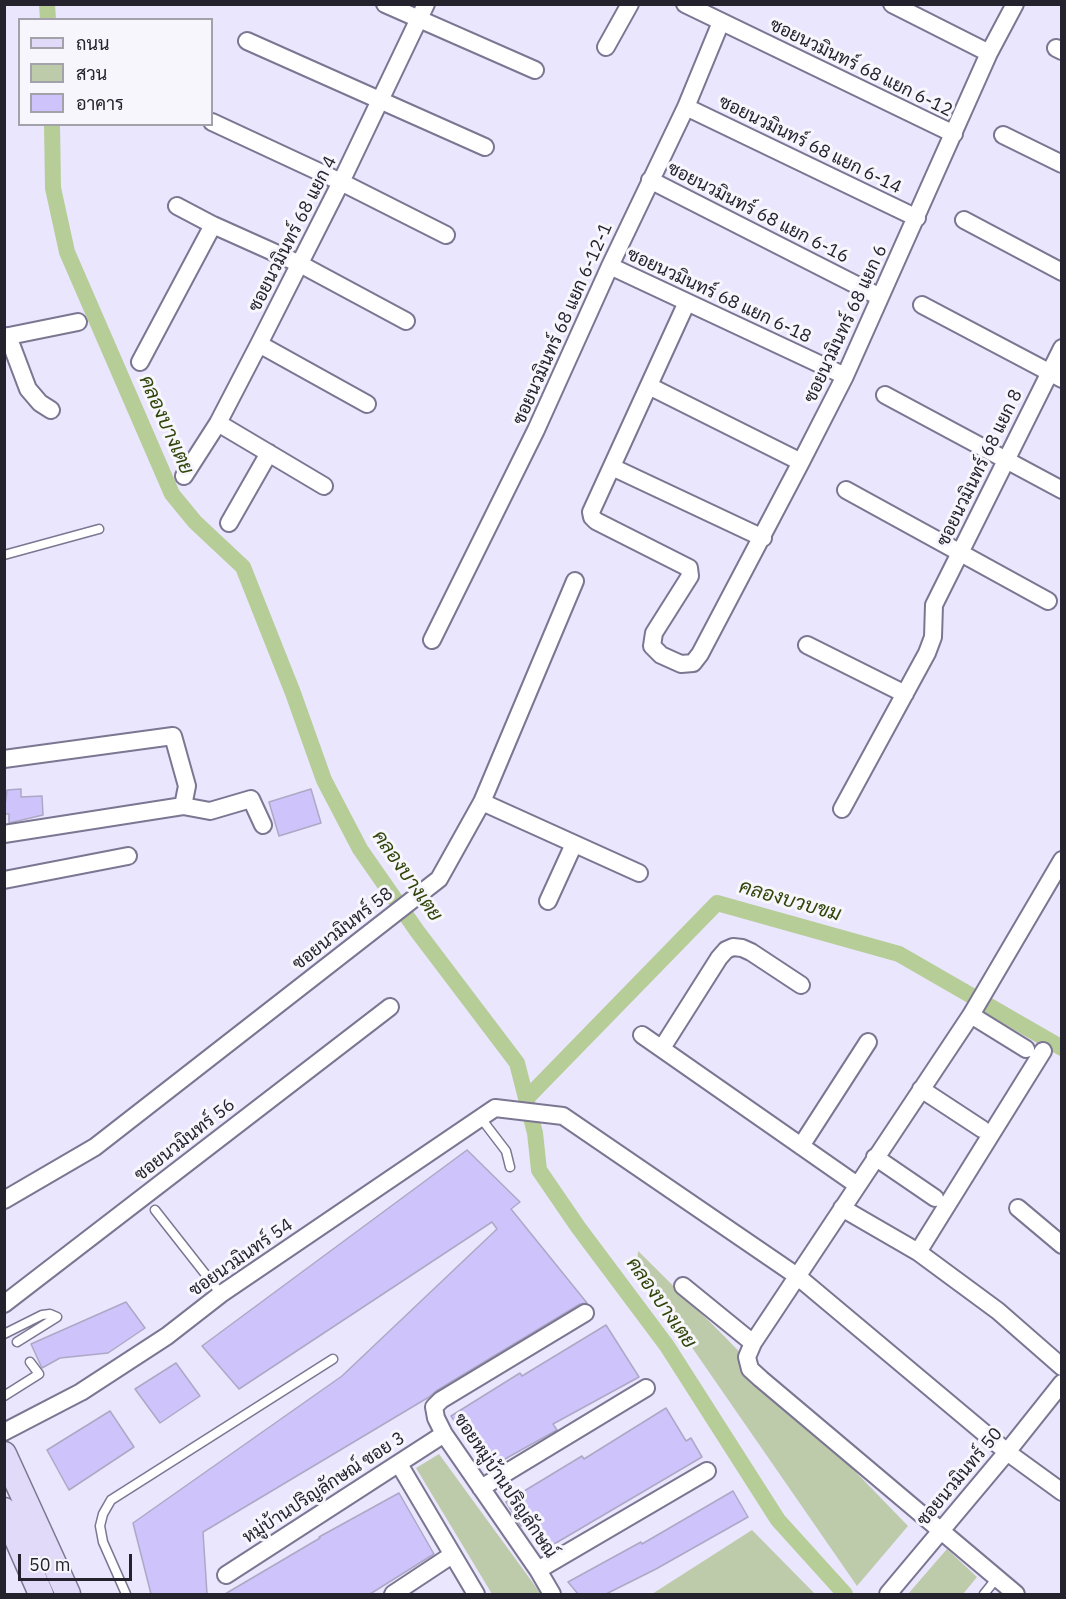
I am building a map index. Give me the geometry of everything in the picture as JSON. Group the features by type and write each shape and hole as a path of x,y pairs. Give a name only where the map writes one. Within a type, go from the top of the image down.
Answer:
{"main road":[{"path":"4,1454 68,1594"},
{"path":"4,1510 38,1593"}],"street":[{"path":"385,4 419,21 535,70"},
{"name":"ซอยนวมินทร์ 68 แยก 4","path":"184,476 218,423 260,344 426,4"},
{"path":"606,47 630,4"},
{"name":"ซอยนวมินทร์ 68 แยก 6-12","path":"685,4 954,134"},
{"path":"892,4 989,53"},
{"name":"ซอยนวมินทร์ 68 แยก 6","path":"612,467 591,512 592,517 688,568 691,572 654,633 652,646 661,655 681,664 693,663 763,538 844,376 917,218 989,53 1015,4"},
{"name":"ซอยนวมินทร์ 68 แยก 6-12-1","path":"432,639 536,430 610,266 686,107 721,22"},
{"path":"247,41 485,147"},
{"name":"ซอยนวมินทร์ 68 แยก 6-14","path":"686,107 917,218"},
{"path":"213,122 341,182 446,235"},
{"path":"1003,135 1062,164"},
{"name":"ซอยนวมินทร์ 68 แยก 6-16","path":"650,180 880,297"},
{"path":"177,206 213,225 300,264 406,321"},
{"path":"964,220 1062,272"},
{"path":"140,362 213,225"},
{"name":"ซอยนวมินทร์ 68 แยก 6-18","path":"610,266 844,376"},
{"path":"687,302 612,467 763,538"},
{"path":"922,305 1055,376"},
{"path":"51,410 40,403 28,389 6,337 78,322"},
{"path":"260,344 367,404"},
{"name":"ซอยนวมินทร์ 68 แยก 8","path":"905,694 931,645 934,605 1005,461 1055,376 1062,348"},
{"path":"649,386 801,462"},
{"path":"885,395 1062,490"},
{"path":"218,423 324,486"},
{"path":"229,523 269,453"},
{"path":"846,490 1048,601"},
{"name":"ซอยนวมินทร์ 58","path":"4,1200 95,1147 439,879 482,802 575,581"},
{"path":"807,645 905,694 842,809"},
{"path":"4,759 173,736 187,786 183,806"},
{"path":"4,834 183,806 210,811 251,799 263,825"},
{"path":"482,802 639,873"},
{"path":"548,901 574,844"},
{"path":"4,880 128,856"},
{"path":"1016,1594 750,1369 747,1357 753,1343 796,1276 974,1010 1062,860"},
{"path":"662,1048 726,950 733,947 751,952 801,985"},
{"name":"ซอยนวมินทร์ 56","path":"4,1304 390,1007"},
{"path":"918,1252 1034,1050 974,1010"},
{"path":"642,1035 857,1185"},
{"path":"801,1146 868,1042"},
{"path":"921,1089 982,1129"},
{"name":"ซอยนวมินทร์ 54","path":"4,1432 81,1392 168,1336 221,1294 495,1107 563,1116 796,1276"},
{"path":"875,1157 935,1198"},
{"path":"842,1208 918,1252 998,1311 1062,1367"},
{"path":"1018,1208 1062,1245"},
{"path":"796,1276 1007,1452 1062,1492"},
{"path":"683,1286 753,1343"},
{"name":"ซอยหมู่บ้านปริญลักษณ์","path":"552,1594 538,1570 444,1434 436,1418 434,1407 441,1400 585,1313"},
{"name":"ซอยนวมินทร์ 50","path":"889,1593 1062,1383"},
{"path":"481,1488 646,1388"},
{"name":"หมู่บ้านปริญลักษณ์ ซอย 3","path":"226,1575 444,1434"},
{"path":"399,1464 476,1594"},
{"path":"538,1570 706,1471"},
{"path":"393,1594 452,1555"}],"lane":[{"path":"4,555 99,528"},
{"path":"480,1117 506,1151 510,1167"},
{"path":"155,1210 221,1294"},
{"path":"4,1334 42,1315 50,1314 57,1317 17,1342"},
{"path":"126,1594 103,1542 100,1526 103,1514 111,1500 333,1359"},
{"path":"4,1396 39,1374 30,1362"},
{"path":"984,1594 996,1578"}],"green space":[{"path":"638,1251 724,1336 908,1526 857,1586 637,1268"},
{"path":"439,1454 541,1594 492,1594 416,1468"},
{"path":"752,1530 815,1594 652,1594"},
{"path":"947,1549 977,1577 963,1594 908,1594"}],"building":[{"path":"21,789 21,797 42,796 43,815 9,823 9,814 4,814 7,790"},
{"path":"311,789 321,823 279,836 269,802"},
{"path":"467,1150 520,1202 511,1209 587,1303 580,1304 203,1532 207,1594 151,1594 133,1523 342,1376 497,1229 492,1222 239,1389 202,1346"},
{"path":"126,1302 145,1328 108,1353 60,1358 42,1368 31,1344"},
{"path":"606,1325 639,1377 553,1424 557,1430 487,1469 468,1433 464,1436 451,1416 520,1373 522,1376"},
{"path":"176,1363 200,1396 160,1423 135,1389"},
{"path":"666,1408 686,1441 691,1438 702,1457 544,1550 528,1522 521,1526 506,1502 582,1456 584,1459"},
{"path":"110,1411 134,1447 69,1490 47,1450"},
{"path":"733,1491 748,1517 656,1569 606,1594 578,1594 568,1582 641,1542 642,1544"},
{"path":"399,1493 434,1554 370,1594 225,1594 319,1537"}],"waterway":[{"name":"คลองบางเตย","path":"47,4 48,18"},
{"name":"คลองบางเตย","path":"52,126 53,188 67,252 172,494 195,522 243,567 293,693 324,780 360,849 417,931 517,1063 535,1133 539,1170 578,1227 667,1346 778,1520 845,1594"},
{"name":"คลองบวบขม","path":"526,1099 717,903 899,954 1062,1048"}]}
